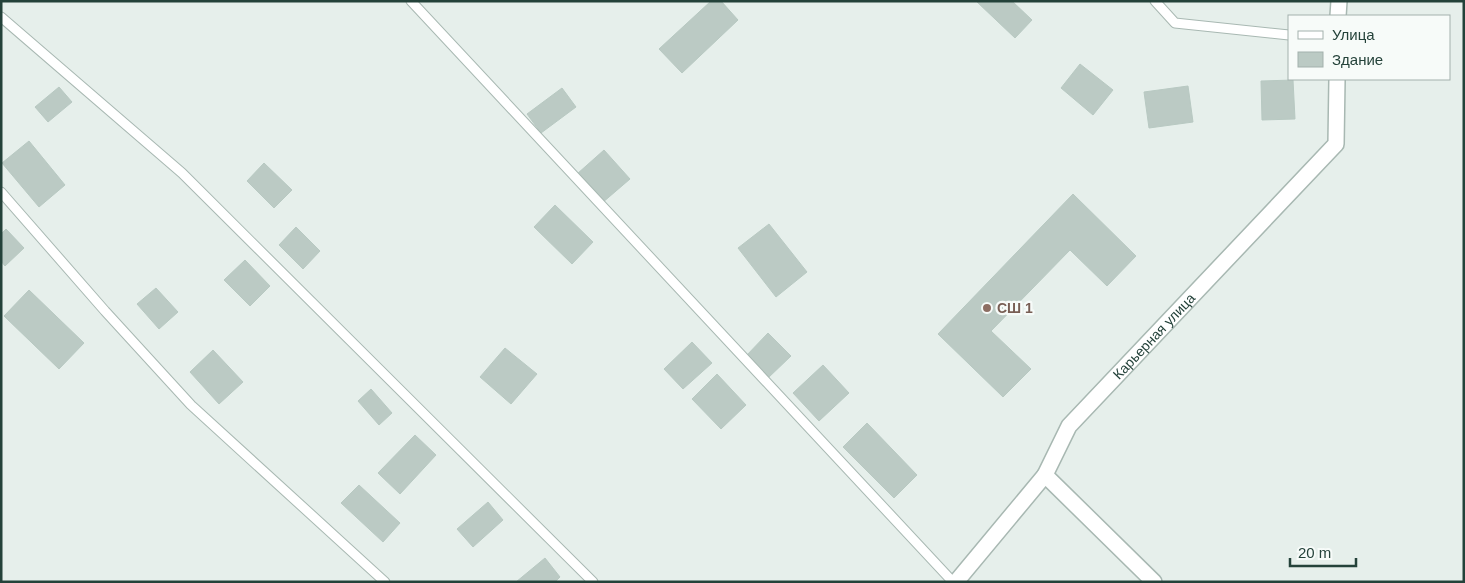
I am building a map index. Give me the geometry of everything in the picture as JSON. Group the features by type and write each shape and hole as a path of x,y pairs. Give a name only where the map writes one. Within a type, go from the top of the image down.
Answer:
{"street":[{"path":"1338,15 1339,1"},
{"name":"Карьерная улица","path":"954,582 1045,474 1069,426 1336,144 1337,80"},
{"path":"1045,474 1154,582"}],"lane":[{"path":"411,1 954,582"},
{"path":"1155,1 1175,22 1288,35"},
{"path":"1,17 182,172 593,582"},
{"path":"1,192 105,311 191,405 385,582"}],"building":[{"path":"711,1 721,1 738,20 682,73 659,49"},
{"path":"976,1 1012,1 1032,20 1015,38"},
{"path":"1080,64 1113,90 1093,115 1061,88"},
{"path":"1293,80 1295,119 1262,120 1261,81"},
{"path":"1188,86 1193,122 1149,128 1144,92"},
{"path":"59,87 72,102 48,122 35,107"},
{"path":"562,88 576,107 541,133 527,114"},
{"path":"29,141 65,185 39,207 2,163"},
{"path":"604,150 630,179 602,203 577,174"},
{"path":"264,163 292,190 274,208 247,181"},
{"name":"СШ 1","path":"1073,194 1136,256 1107,286 1070,250 991,331 1031,369 1003,397 938,334"},
{"path":"555,205 593,242 572,264 534,227"},
{"path":"769,224 807,272 776,297 738,248"},
{"path":"296,227 320,251 303,269 279,245"},
{"path":"6,229 24,248 5,266 1,261 1,234"},
{"path":"245,260 270,286 250,306 224,280"},
{"path":"156,288 178,312 159,329 137,304"},
{"path":"29,290 84,343 59,369 4,316"},
{"path":"768,333 791,356 768,378 746,356"},
{"path":"692,342 712,363 683,389 664,369"},
{"path":"505,348 537,374 511,404 480,377"},
{"path":"213,350 243,382 219,404 190,372"},
{"path":"823,365 849,393 819,421 793,393"},
{"path":"717,374 746,405 721,429 692,399"},
{"path":"371,389 392,413 379,425 358,401"},
{"path":"867,423 917,475 894,498 843,447"},
{"path":"415,435 436,455 400,494 378,473"},
{"path":"359,485 400,523 383,542 341,503"},
{"path":"488,502 503,520 473,547 457,529"},
{"path":"545,558 560,577 555,582 516,582"}],"place":[{"name":"СШ 1","path":"987,308"}]}
